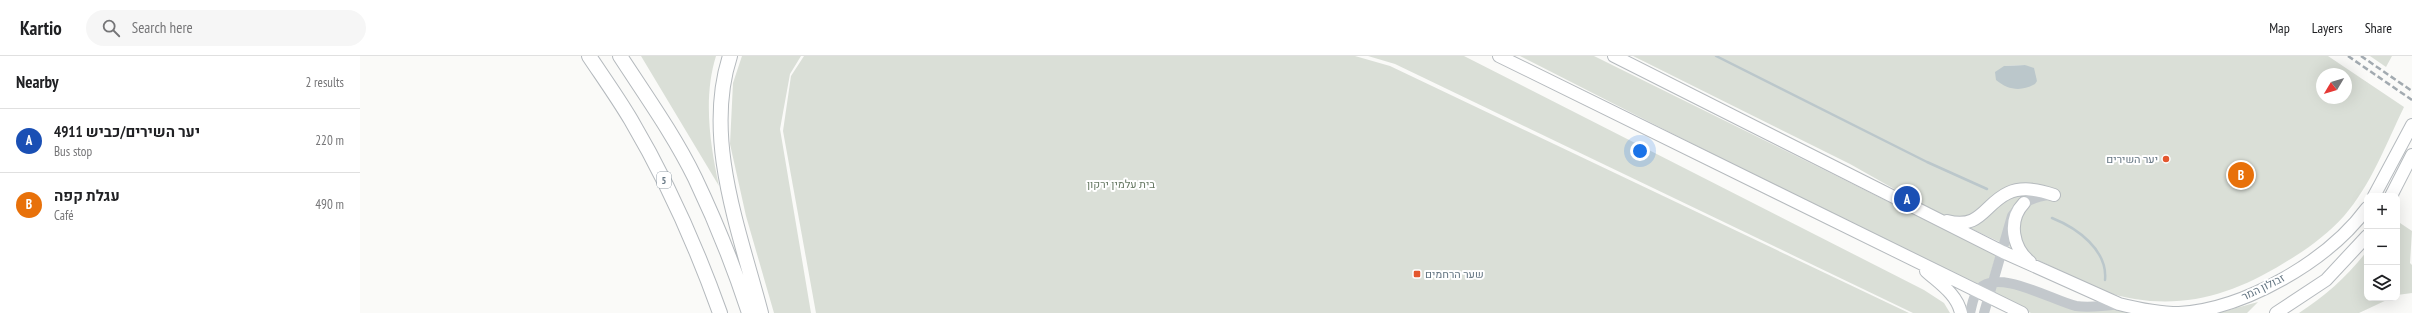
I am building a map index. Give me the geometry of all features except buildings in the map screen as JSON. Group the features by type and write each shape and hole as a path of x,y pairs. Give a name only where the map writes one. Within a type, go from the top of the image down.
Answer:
{"highway":[{"name":"5","path":"589,56 631,120 668,188 690,236 720,313"},
{"path":"620,56 643,89 694,177 722,238 749,313"},
{"path":"730,56 721,97 722,147 730,190 761,313"}],"main road":[{"path":"1499,56 2022,313"},
{"path":"1614,56 1933,217 1956,223 1970,222 1980,217 2003,196 2016,190 2036,190 2054,195"},
{"path":"2376,193 2412,125"},
{"path":"2393,193 2412,155"},
{"path":"2024,203 2014,224 2014,239 2024,256 2041,270"},
{"name":"זבולון המר","path":"1933,217 2002,252 2119,304 2153,312 2179,313 2209,308 2243,298 2279,281 2314,259 2344,234 2364,211"},
{"path":"2276,313 2326,280 2364,239"},
{"path":"1905,256 1951,293 1957,301 1961,313"}],"street":[{"path":"1970,313 1982,294 1992,283 2012,216 2024,203 2039,196 2054,195"},
{"path":"1992,283 2002,282 2020,286 2077,306 2119,304"},
{"path":"1982,294 1984,313"}],"green space":[{"path":"641,56 716,56 710,88 709,121 719,186"},
{"path":"742,56 801,56 790,74 780,129 811,313 774,313 746,216 730,144 733,83"},
{"name":"בית עלמין ירקון","path":"804,56 1355,56 1390,66 1909,313 816,313 783,131 791,76"},
{"path":"1368,56 1464,56 1924,290 1944,303 1950,313 1913,313 1395,64"},
{"path":"1520,56 1594,56 1996,255 1989,279 1975,288"},
{"path":"1633,56 2328,56 2346,68 2316,68 2316,104 2352,104 2352,72 2404,107 2370,178 2354,204 2323,236 2284,263 2241,286 2196,299 2151,301 2127,298 2103,291 1928,208 1850,164","holes":["2025,65 2037,81 2004,66"]},
{"path":"2370,56 2392,56 2386,67"},
{"path":"2400,223 2412,231 2410,263 2412,265 2412,293 2400,295"},
{"path":"2364,255 2364,301 2385,301 2359,313 2299,313 2336,285"},
{"path":"2002,286 2133,313 2031,313 1993,296 1994,287"},
{"path":"2258,302 2247,313 2218,313"}],"shaded area":[{"path":"2025,65 2034,68 2037,81 2030,87 2020,89 2005,86 1996,80 1995,72 2004,66"}],"waterway":[{"path":"1716,56 1927,162 1987,189"},
{"path":"2052,218 2062,222 2081,234 2096,250 2102,259 2105,269 2105,280"}],"railway":[{"path":"2348,56 2412,100"},
{"path":"2361,56 2412,91"}],"place":[{"name":"יער השירים","path":"2166,159"},
{"name":"עגלת קפה","path":"2241,175"},
{"name":"יער השירים/כביש 4911","path":"1907,199"},
{"name":"שער הרחמים","path":"1417,274"}]}
